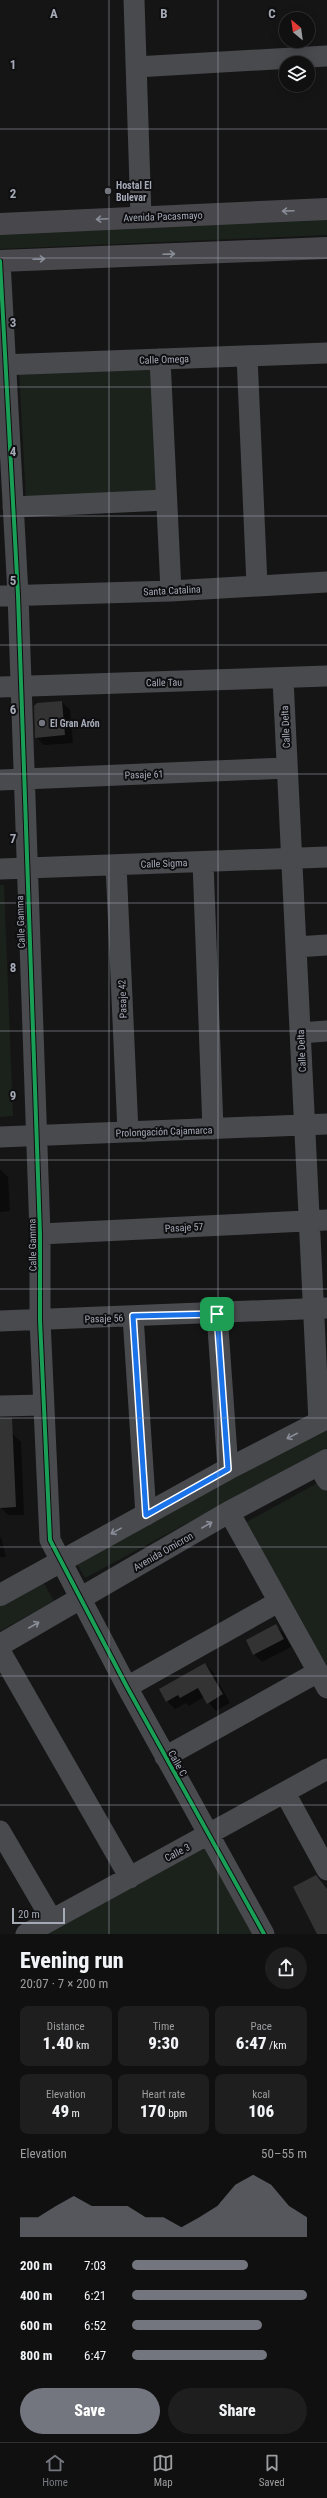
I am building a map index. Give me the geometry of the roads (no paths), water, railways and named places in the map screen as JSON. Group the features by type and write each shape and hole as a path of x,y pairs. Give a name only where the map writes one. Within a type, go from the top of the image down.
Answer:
{"main road":[{"name":"Avenida Pacasmayo","path":"0,224 141,206 327,209"},
{"path":"0,261 327,248"}],"street":[{"path":"134,0 141,206"},
{"path":"136,67 327,56"},
{"name":"Calle Gamma","path":"0,261 2,365 12,507 9,596 10,686 23,779 40,1234 40,1320 50,1540 79,1599"},
{"name":"Calle Omega","path":"2,365 327,353"},
{"path":"247,356 257,585"},
{"path":"160,360 171,591"},
{"path":"12,507 166,500"},
{"name":"Santa Catalina","path":"9,596 171,591 327,582"},
{"name":"Calle Tau","path":"10,686 283,679 327,676"},
{"name":"Calle Delta","path":"283,679 304,1125 318,1221 323,1420"},
{"name":"Pasaje 61","path":"0,780 287,768"},
{"name":"Calle Sigma","path":"0,869 327,857"},
{"path":"203,862 213,1129"},
{"name":"Pasaje 42","path":"116,865 128,1132"},
{"path":"296,947 327,945"},
{"path":"300,1032 327,1031"},
{"name":"Prolongación Cajamarca","path":"0,1137 327,1124"},
{"name":"Pasaje 57","path":"40,1234 318,1221"},
{"name":"Pasaje 56","path":"0,1321 217,1314 320,1308"},
{"path":"217,1314 228,1469"},
{"path":"133,1316 146,1515"},
{"path":"0,1406 43,1404"},
{"path":"0,1594 228,1469 323,1420"},
{"name":"Avenida Omicron","path":"0,1645 229,1512 324,1468"},
{"path":"165,1757 323,1680 229,1512"},
{"name":"Calle C","path":"79,1599 126,1687 264,1934"},
{"path":"126,1687 278,1602"},
{"path":"0,1651 130,1878"},
{"name":"Calle 3","path":"26,1934 327,1769"},
{"path":"285,1793 327,1870"},
{"path":"0,1831 6,1856 52,1920"}],"place":[{"name":"Hostal El Bulevar","path":"108,191"},
{"name":"El Gran Arón","path":"42,723"}]}
